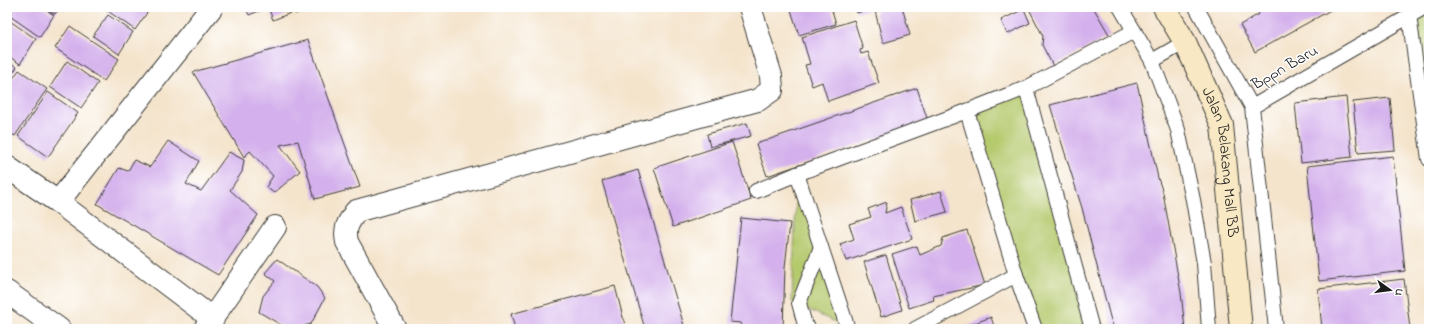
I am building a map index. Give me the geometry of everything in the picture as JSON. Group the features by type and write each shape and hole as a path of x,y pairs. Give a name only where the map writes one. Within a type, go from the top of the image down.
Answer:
{"main road":[{"name":"Jalan Belakang Mall BB","path":"1164,7 1185,42 1222,124 1241,329"}],"street":[{"path":"58,202 212,7"},
{"path":"395,329 347,242 345,233 347,224 356,210 758,100 772,90 771,76 750,7"},
{"path":"7,167 58,202 209,324 275,226"},
{"path":"7,292 60,329"}],"lane":[{"path":"1120,7 1152,61 1178,130 1193,200 1204,263 1209,329"},
{"path":"1196,7 1252,107"},
{"name":"Bppn Baru","path":"1276,329 1252,107 1425,7"},
{"path":"1408,16 1429,159"},
{"path":"756,191 1026,88 1134,31"},
{"path":"1152,61 1185,42"},
{"path":"1026,88 1092,329"},
{"path":"967,111 1016,275 1035,329"},
{"path":"798,174 848,329"},
{"path":"809,329 805,325 799,304 821,246"},
{"path":"915,329 1016,275"}],"green space":[{"path":"1405,7 1429,7 1429,168"},
{"path":"1026,88 1092,329 1033,329 967,111"},
{"path":"797,174 850,329 792,302"}],"building":[{"path":"9,7 42,7 54,15 40,37 7,14"},
{"path":"45,7 60,7 55,14"},
{"path":"102,7 151,7 135,30"},
{"path":"245,7 264,7 264,9 249,15"},
{"path":"268,7 291,7 293,12 273,20"},
{"path":"293,7 312,7 295,14"},
{"path":"790,7 831,7 836,24 799,35"},
{"path":"855,7 876,7 857,13"},
{"path":"889,7 902,7 910,35 883,43 875,11"},
{"path":"1028,7 1093,7 1110,36 1053,66 1042,45 1043,36"},
{"path":"1256,7 1336,7 1255,52 1240,25 1259,14"},
{"path":"1024,9 1030,23 1007,34 1001,20"},
{"path":"108,15 133,32 119,54 93,36"},
{"path":"7,19 36,39 20,64 7,55"},
{"path":"854,20 863,49 860,50 861,54 868,52 879,83 828,101 822,82 812,86 805,65 810,64 802,37"},
{"path":"70,26 119,59 104,81 55,48"},
{"path":"308,40 360,187 315,199 298,141 280,145 300,171 274,193 266,187 273,176 250,151 244,157 193,72"},
{"path":"7,60 17,67 7,82"},
{"path":"67,61 98,83 81,108 50,87"},
{"path":"19,70 47,89 15,136 7,131 7,87"},
{"path":"1137,83 1158,178 1163,193 1181,293 1185,329 1114,329 1082,208 1050,105"},
{"path":"917,88 928,121 767,176 756,144"},
{"path":"48,92 78,113 48,157 18,136"},
{"path":"1346,97 1352,157 1301,163 1295,103"},
{"path":"1390,98 1395,150 1358,153 1353,102"},
{"path":"747,123 751,136 710,147 707,134"},
{"path":"168,141 199,161 186,184 201,191 229,152 244,160 242,172 230,190 258,215 218,275 97,204 119,168 128,171 134,160 150,167"},
{"path":"732,142 751,200 673,227 654,168"},
{"path":"1393,156 1405,271 1319,281 1307,166"},
{"path":"638,170 685,329 645,329 602,181"},
{"path":"941,191 947,212 915,221 910,200"},
{"path":"887,202 885,213 901,207 912,239 846,261 840,244 854,239 849,224 871,217 868,209"},
{"path":"741,218 790,223 785,267 783,329 740,329 741,323 730,322"},
{"path":"967,230 985,285 933,296 934,300 909,308 892,254 917,246 920,255 941,246 943,238"},
{"path":"886,255 902,310 881,317 864,262"},
{"path":"277,259 317,287 325,298 311,324 294,329 288,329 259,312 263,296 275,281 265,273"},
{"path":"1404,279 1410,329 1322,329 1318,289"},
{"path":"615,286 626,329 515,329 511,314"},
{"path":"991,317 995,329 959,329"}]}
